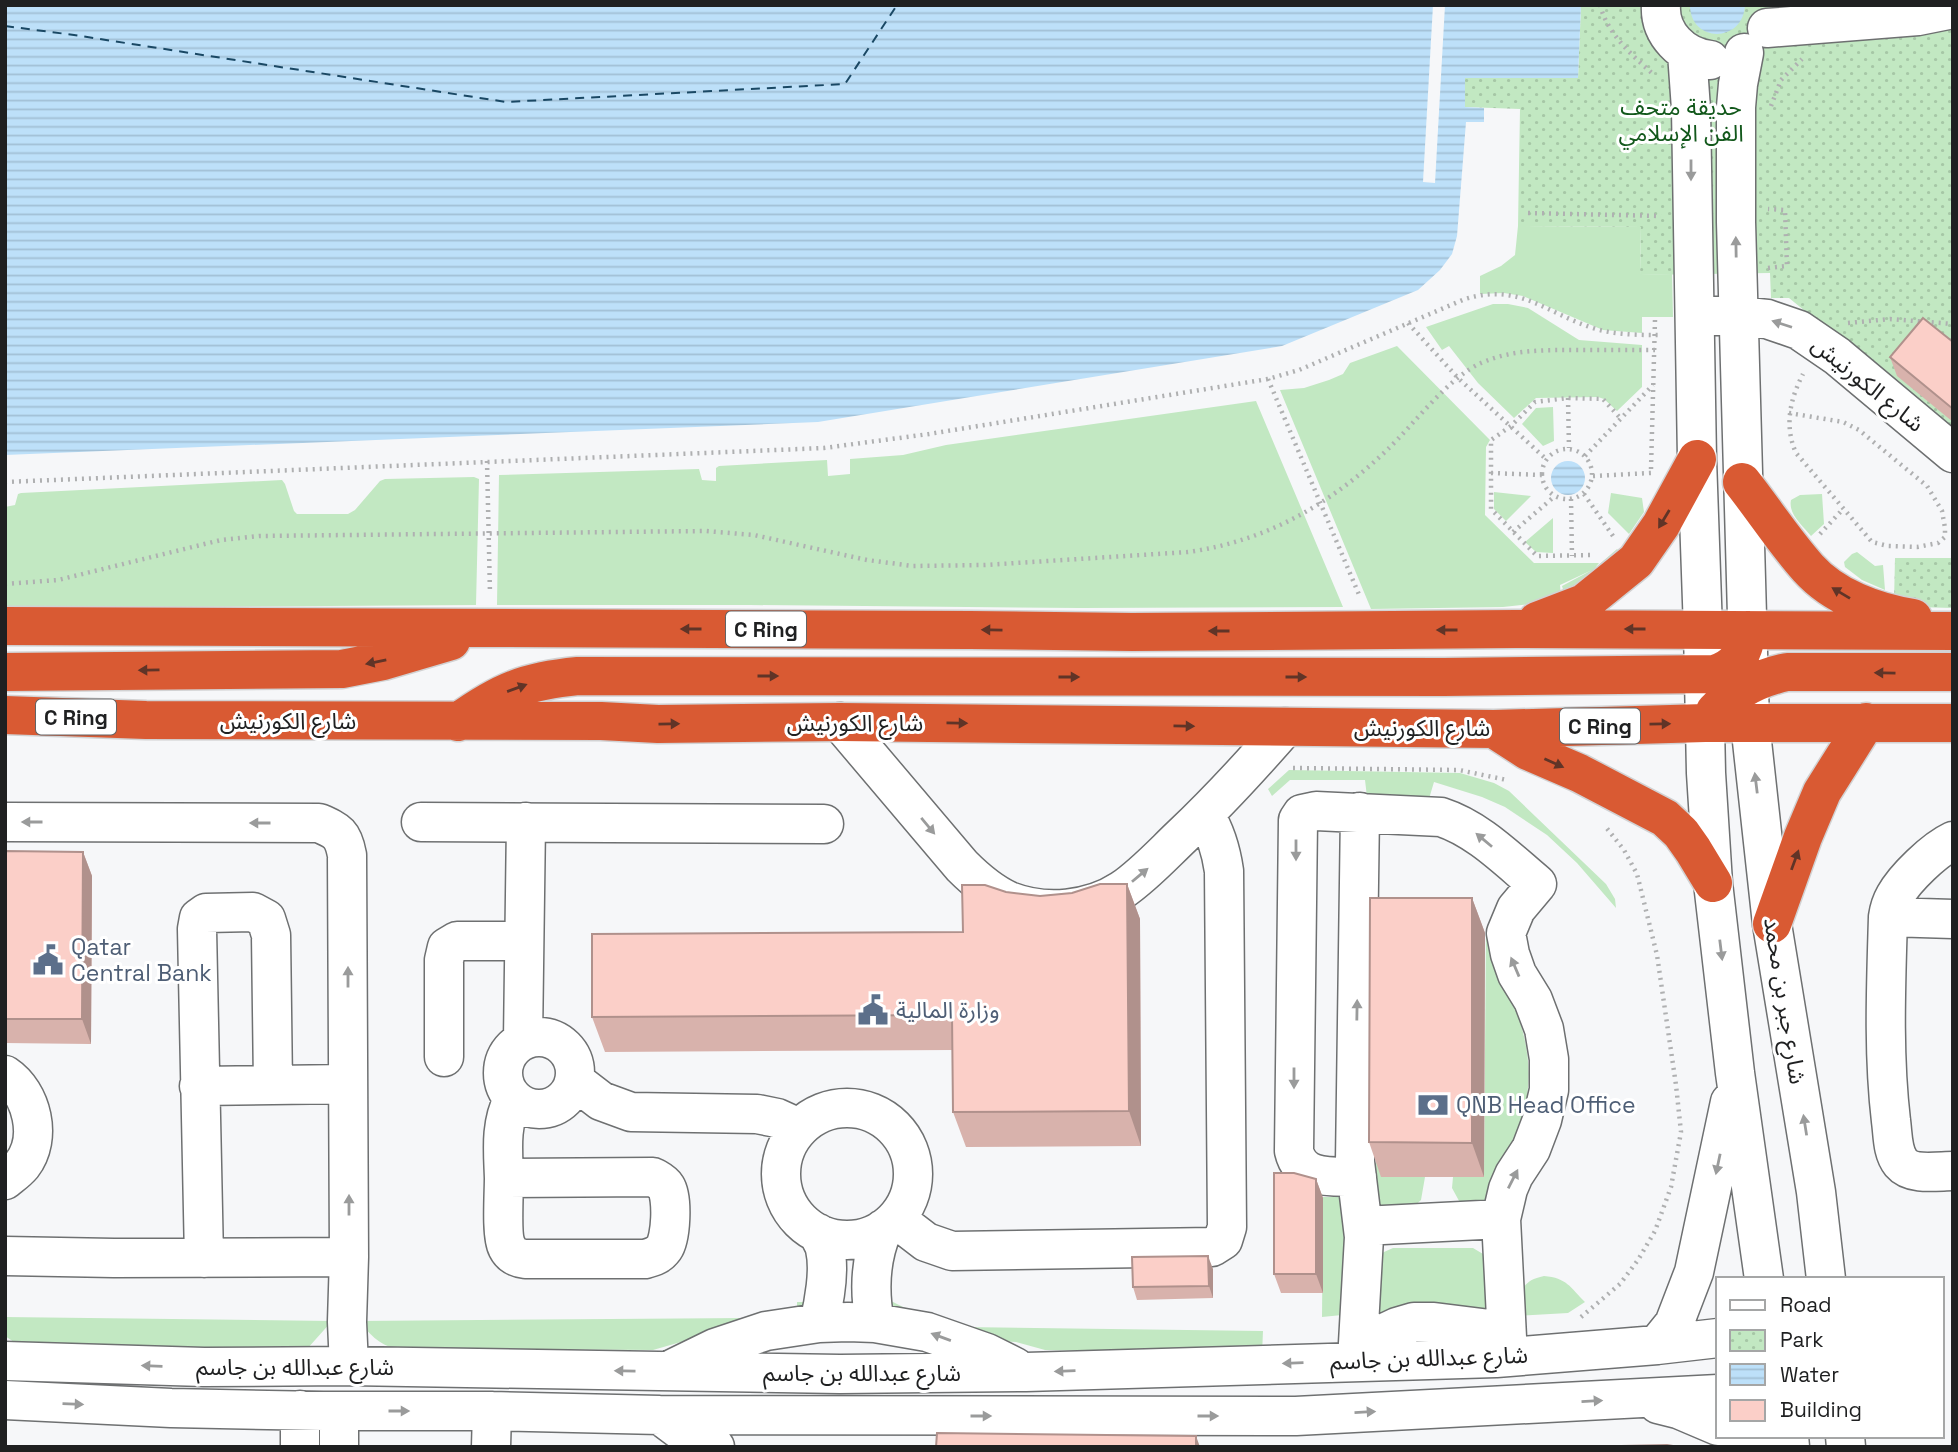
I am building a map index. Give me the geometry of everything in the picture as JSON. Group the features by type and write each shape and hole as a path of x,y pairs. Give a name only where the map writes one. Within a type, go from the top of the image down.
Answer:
{"highway":[{"path":"1515,629 1584,603 1636,561 1661,525 1697,459"},
{"path":"1742,482 1808,569 1826,584 1874,610 1953,625"},
{"path":"5,672 342,669 383,662 489,612"},
{"name":"C Ring","path":"5,626 489,612 1132,632 1515,629 1953,631"},
{"path":"458,722 485,702 514,688 545,679 578,676 1444,677 1715,674 1727,670 1736,662 1742,652 1748,630"},
{"path":"1705,723 1724,702 1749,684 1787,672 1953,672"},
{"name":"شارع الكورنيش","path":"5,715 146,720 601,721 658,724 840,722 1494,729 1705,723 1953,723"},
{"path":"1772,924 1822,793 1866,722"},
{"path":"1494,729 1528,751 1591,779 1665,818 1681,832 1713,883"}],"street":[{"path":"1661,5 1664,27 1673,42 1700,59 1715,61 1730,59 1760,29 1918,16 1947,8"},
{"path":"1750,723 1742,482 1752,317 1736,107 1738,83 1760,29"},
{"path":"1687,53 1706,774 1713,883 1735,1073 1764,1277"},
{"name":"شارع الكورنيش","path":"1695,326 1752,317 1799,330 1824,346 1953,453"},
{"path":"840,722 962,866 984,886 1009,901 1037,908 1067,909 1096,903 1122,890 1145,872 1231,789 1285,727"},
{"name":"شارع جبر بن محمد","path":"1750,723 1772,924 1816,1192 1826,1277"},
{"path":"1357,1177 1319,1176 1305,1170 1296,1158 1294,1137 1298,820 1302,814 1309,811 1441,817 1473,831 1537,884 1516,909 1506,933 1517,974 1533,1000 1544,1029 1549,1059 1549,1090 1542,1120 1531,1149 1508,1189 1501,1219 1507,1344"},
{"path":"1358,1353 1363,1226 1355,1155 1360,812"},
{"path":"875,1323 871,1289 877,1244 889,1224 906,1204 912,1186 913,1167 909,1149 899,1133 885,1120 868,1111 850,1108 831,1110 813,1117 799,1128 787,1146 781,1165 782,1186 789,1205 801,1221 818,1233 839,1239 862,1238 889,1224 906,1229 926,1242 952,1251 1212,1247 1223,1240 1227,1227 1224,871 1221,850 1205,815"},
{"path":"5,822 319,823 335,830 344,841 347,855 349,1366"},
{"path":"421,822 824,824"},
{"path":"523,1040 526,822"},
{"path":"1953,841 1936,851 1896,894 1888,917 1885,1007 1886,1082 1895,1150 1902,1164 1912,1170 1953,1171"},
{"path":"204,1258 197,929 199,918 206,913 253,912 266,919 271,935 273,1085"},
{"path":"1888,917 1953,919"},
{"path":"444,1057 444,960 447,947 457,941 524,941"},
{"path":"504,1178 502,1132 508,1109 528,1104 554,1107 570,1092 575,1081 575,1068 562,1045 550,1038 536,1037 523,1040 513,1047 506,1056 502,1078 506,1090 528,1104 561,1116 579,1119 614,1117 631,1112 757,1114 776,1118 799,1128"},
{"path":"1657,1345 1674,1324 1694,1272 1735,1073"},
{"path":"5,1075 24,1094 33,1130 31,1147 24,1163 5,1180"},
{"path":"575,1081 601,1101 631,1112"},
{"path":"199,1086 348,1084"},
{"path":"1363,1226 1501,1219"},
{"path":"818,1233 825,1248 825,1289 819,1323"},
{"path":"5,1256 349,1256"},
{"path":"667,1372 715,1348 766,1331 819,1323 875,1323 927,1332 987,1353 1027,1372"},
{"name":"شارع عبدالله بن جاسم","path":"5,1361 204,1367 349,1366 667,1372 1027,1372 1507,1344 1657,1345 1716,1338"},
{"path":"855,1374 861,1434"},
{"name":"شارع عبدالله بن جاسم","path":"10,1411 300,1429 491,1429 660,1415 861,1434 930,1416 1297,1431 1632,1399 1716,1394"},
{"path":"1632,1399 1678,1409 1716,1425"},
{"path":"660,1415 701,1444"}],"path":[{"path":"1769,114 1781,80 1804,57"},
{"path":"1752,317 1766,268 1787,267 1785,210 1769,209 1769,196"},
{"path":"1528,213 1672,216"},
{"path":"5,482 824,449 1268,379 1298,370 1465,299 1497,294 1528,300 1578,323 1621,334 1656,335 1695,326"},
{"path":"1842,327 1850,322 1890,319 1953,324"},
{"path":"1649,486 1656,320"},
{"path":"1408,323 1458,379 1546,459"},
{"path":"5,584 70,578 242,537 706,531 754,535 880,563 913,566 985,565 1153,555 1218,548 1272,530 1354,479 1458,379 1478,364 1522,351 1655,350"},
{"path":"1789,413 1843,422 1859,430 1927,486 1942,511 1945,537 1930,546 1888,546 1872,542 1843,509 1796,453 1791,442 1789,413 1804,373"},
{"path":"1268,379 1361,600"},
{"path":"1585,456 1654,385"},
{"path":"1596,555 1537,556 1491,509 1491,440 1511,426 1535,402 1568,398 1603,399 1621,419"},
{"path":"1568,398 1569,449"},
{"path":"1569,449 1578,450 1585,456 1593,468 1593,476 1584,494 1563,499 1548,491 1542,467 1552,453 1569,449"},
{"path":"487,461 489,612"},
{"path":"1491,473 1542,475"},
{"path":"1593,476 1651,473"},
{"path":"1584,494 1619,546"},
{"path":"1513,532 1555,496"},
{"path":"1571,499 1572,556"},
{"path":"1816,539 1843,509"}],"green space":[{"name":"حديقة متحف الفن الإسلامي","path":"1581,5 1953,5 1953,431 1789,298 1771,298 1770,273 1640,275 1641,227 1518,226 1520,109 1465,107 1465,77 1578,78"},
{"path":"1518,226 1641,227 1640,275 1672,274 1673,317 1642,317 1642,333 1603,330 1523,296 1504,293 1480,294 1480,276 1501,266 1515,255"},
{"path":"1493,304 1528,308 1579,340 1642,345 1642,387 1617,411 1598,397 1536,398 1514,418 1478,383 1449,346 1442,350 1426,327"},
{"path":"1397,346 1490,440 1486,447 1485,515 1534,563 1599,563 1595,568 1617,549 1622,555 1564,593 1562,586 1592,570 1560,585 1561,596 1539,603 1503,607 1371,609 1280,390 1304,388 1329,380 1343,374 1350,363"},
{"path":"1256,401 1343,607 497,605 499,475 699,469 702,480 716,481 716,468 719,466 827,460 828,476 850,474 850,459 903,455 946,445"},
{"path":"1553,407 1554,441 1543,446 1522,424 1536,408"},
{"path":"385,479 479,479 476,605 5,608 5,507 15,505 18,494 21,493 282,480 297,514 348,514"},
{"path":"1494,492 1531,496 1506,521 1494,509"},
{"path":"1611,493 1642,498 1644,512 1629,534 1608,513"},
{"path":"1822,494 1824,524 1811,536 1794,515 1791,500 1800,495"},
{"path":"1553,518 1553,553 1536,552 1525,542"},
{"path":"1857,552 1875,566 1883,565 1885,590 1862,580 1845,567 1844,562"},
{"path":"1895,558 1953,558 1953,608 1916,607 1894,602"},
{"path":"1289,770 1460,773 1494,783 1509,791 1606,884 1615,899 1616,908 1577,863 1547,835 1505,807 1482,797 1434,782 1428,802 1367,797 1365,780 1290,780 1272,796 1268,789"},
{"path":"1486,933 1495,970 1515,1007 1523,1033 1529,1071 1528,1089 1514,1144 1494,1187 1480,1210 1464,1210 1452,1188 1453,1177 1484,1177"},
{"path":"1370,1163 1381,1163 1425,1177 1421,1200 1407,1213 1377,1208"},
{"path":"1323,1197 1346,1197 1342,1315 1322,1317"},
{"path":"1393,1248 1473,1248 1483,1254 1488,1260 1489,1324 1376,1329 1379,1256"},
{"path":"1544,1276 1563,1281 1585,1302 1568,1313 1516,1316 1525,1285"},
{"path":"887,1299 962,1327 1263,1331 1262,1354 1045,1350 1016,1342 901,1323"},
{"path":"797,1302 809,1302 808,1310 740,1325 653,1350 395,1348 379,1341 358,1321 746,1318 797,1308"},
{"path":"5,1317 332,1321 307,1349 284,1350 17,1344 5,1336"}],"water":[{"path":"5,5 1581,5 1578,78 1465,78 1465,107 1484,108 1484,122 1466,122 1457,236 1452,254 1440,270 1418,290 1282,346 818,422 5,455"},
{"path":"1690,5 1745,5 1742,18 1736,27 1717,34 1698,27 1692,18"},
{"path":"1568,461 1580,466 1585,478 1580,490 1568,495 1556,490 1551,478 1556,466"}],"pier":[{"path":"1433,5 1445,5 1435,183 1423,182"}],"building":[{"path":"1923,318 1953,342 1953,409 1890,357"},
{"name":"Qatar Central Bank","path":"5,851 83,852 82,1019 5,1019"},
{"name":"وزارة المالية","path":"1100,884 1127,884 1129,1111 953,1112 952,1015 592,1017 592,934 963,932 962,885 985,885 1006,892 1040,896 1072,893"},
{"name":"QNB Head Office","path":"1370,898 1472,898 1472,1143 1369,1142"},
{"path":"1274,1173 1294,1173 1316,1179 1316,1274 1274,1274"},
{"path":"1208,1256 1209,1286 1133,1287 1132,1257"},
{"path":"937,1433 1196,1436 1196,1447 936,1447"},
{"path":"1667,1445 1679,1447 1575,1447"}],"ferry route":[{"path":"5,26 506,102 845,84 897,5"}],"place":[{"name":"Qatar Central Bank","path":"48,960"},
{"name":"وزارة المالية","path":"873,1010"},
{"name":"QNB Head Office","path":"1433,1105"}]}
